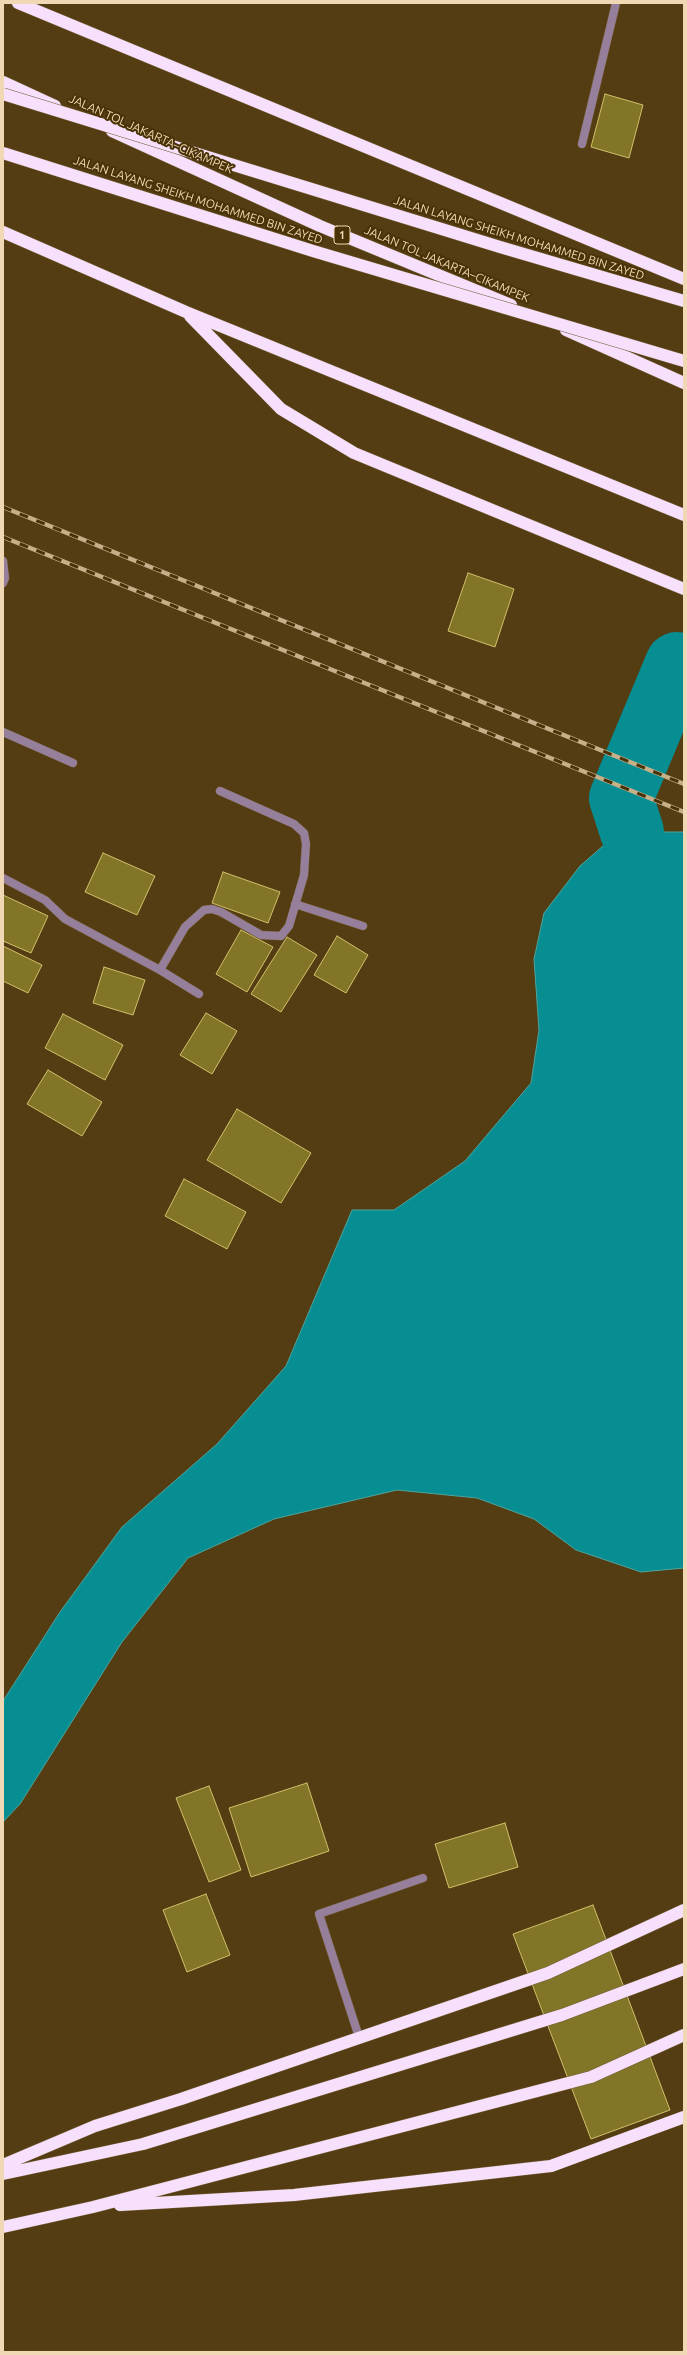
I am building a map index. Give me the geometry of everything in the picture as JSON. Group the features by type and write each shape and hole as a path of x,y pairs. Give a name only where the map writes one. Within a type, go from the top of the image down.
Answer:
{"highway":[{"path":"18,3 684,279"},
{"name":"JALAN TOL JAKARTA–CIKAMPEK","path":"3,82 320,226 482,292 684,383"},
{"name":"JALAN LAYANG SHEIKH MOHAMMED BIN ZAYED","path":"3,94 492,245 684,301"},
{"name":"JALAN LAYANG SHEIKH MOHAMMED BIN ZAYED","path":"3,153 313,251 684,361"},
{"path":"3,232 186,312 684,515"},
{"path":"186,312 281,409 354,453 684,589"},
{"path":"3,2165 95,2126 181,2099 548,1973 684,1910"},
{"path":"3,2174 143,2144 562,2015 684,1969"},
{"path":"3,2227 93,2207 591,2077 684,2035"},
{"path":"93,2207 294,2196 551,2166 684,2117"}],"street":[{"path":"582,144 616,3"},
{"path":"3,561 5,578 3,583"},
{"path":"3,732 73,763"},
{"path":"160,970 185,927 204,910 212,909 221,912 261,935 282,936 288,926 304,875 306,844 304,834 294,824 220,791"},
{"path":"3,878 45,900 65,919 160,970 199,994"},
{"path":"295,904 363,926"},
{"path":"359,2037 319,1914 422,1878"}],"water":[{"path":"619,832 684,832 684,1568 641,1572 576,1550 534,1519 477,1498 397,1490 274,1519 188,1558 122,1642 20,1804 3,1822 3,1701 60,1612 122,1527 217,1444 286,1366 352,1210 394,1210 465,1161 531,1083 539,1030 534,959 544,913 580,866"}],"building":[{"path":"605,94 643,105 629,158 591,147"},
{"path":"468,573 514,589 495,647 448,631"},
{"path":"103,853 155,876 137,915 85,892"},
{"path":"223,872 280,892 268,923 212,903"},
{"path":"3,895 48,916 31,953 3,941"},
{"path":"241,930 273,947 247,992 216,974"},
{"path":"337,936 368,955 346,993 314,975"},
{"path":"287,937 317,955 281,1012 251,994"},
{"path":"3,946 42,965 28,993 3,981"},
{"path":"104,967 145,980 133,1015 93,1003"},
{"path":"206,1013 237,1031 212,1074 180,1055"},
{"path":"63,1014 123,1045 105,1080 45,1048"},
{"path":"48,1070 102,1102 82,1136 27,1104"},
{"path":"237,1109 311,1153 281,1203 207,1160"},
{"path":"184,1179 246,1212 227,1249 165,1216"},
{"path":"307,1783 329,1851 251,1877 229,1808"},
{"path":"209,1786 241,1870 209,1882 176,1798"},
{"path":"505,1823 518,1867 449,1888 435,1844"},
{"path":"206,1894 230,1955 187,1972 163,1910"},
{"path":"593,1905 670,2110 591,2139 513,1934"}],"waterway":[{"path":"632,832 621,798 677,664"}],"railway":[{"path":"3,507 684,784"},
{"path":"3,537 684,812"}]}
